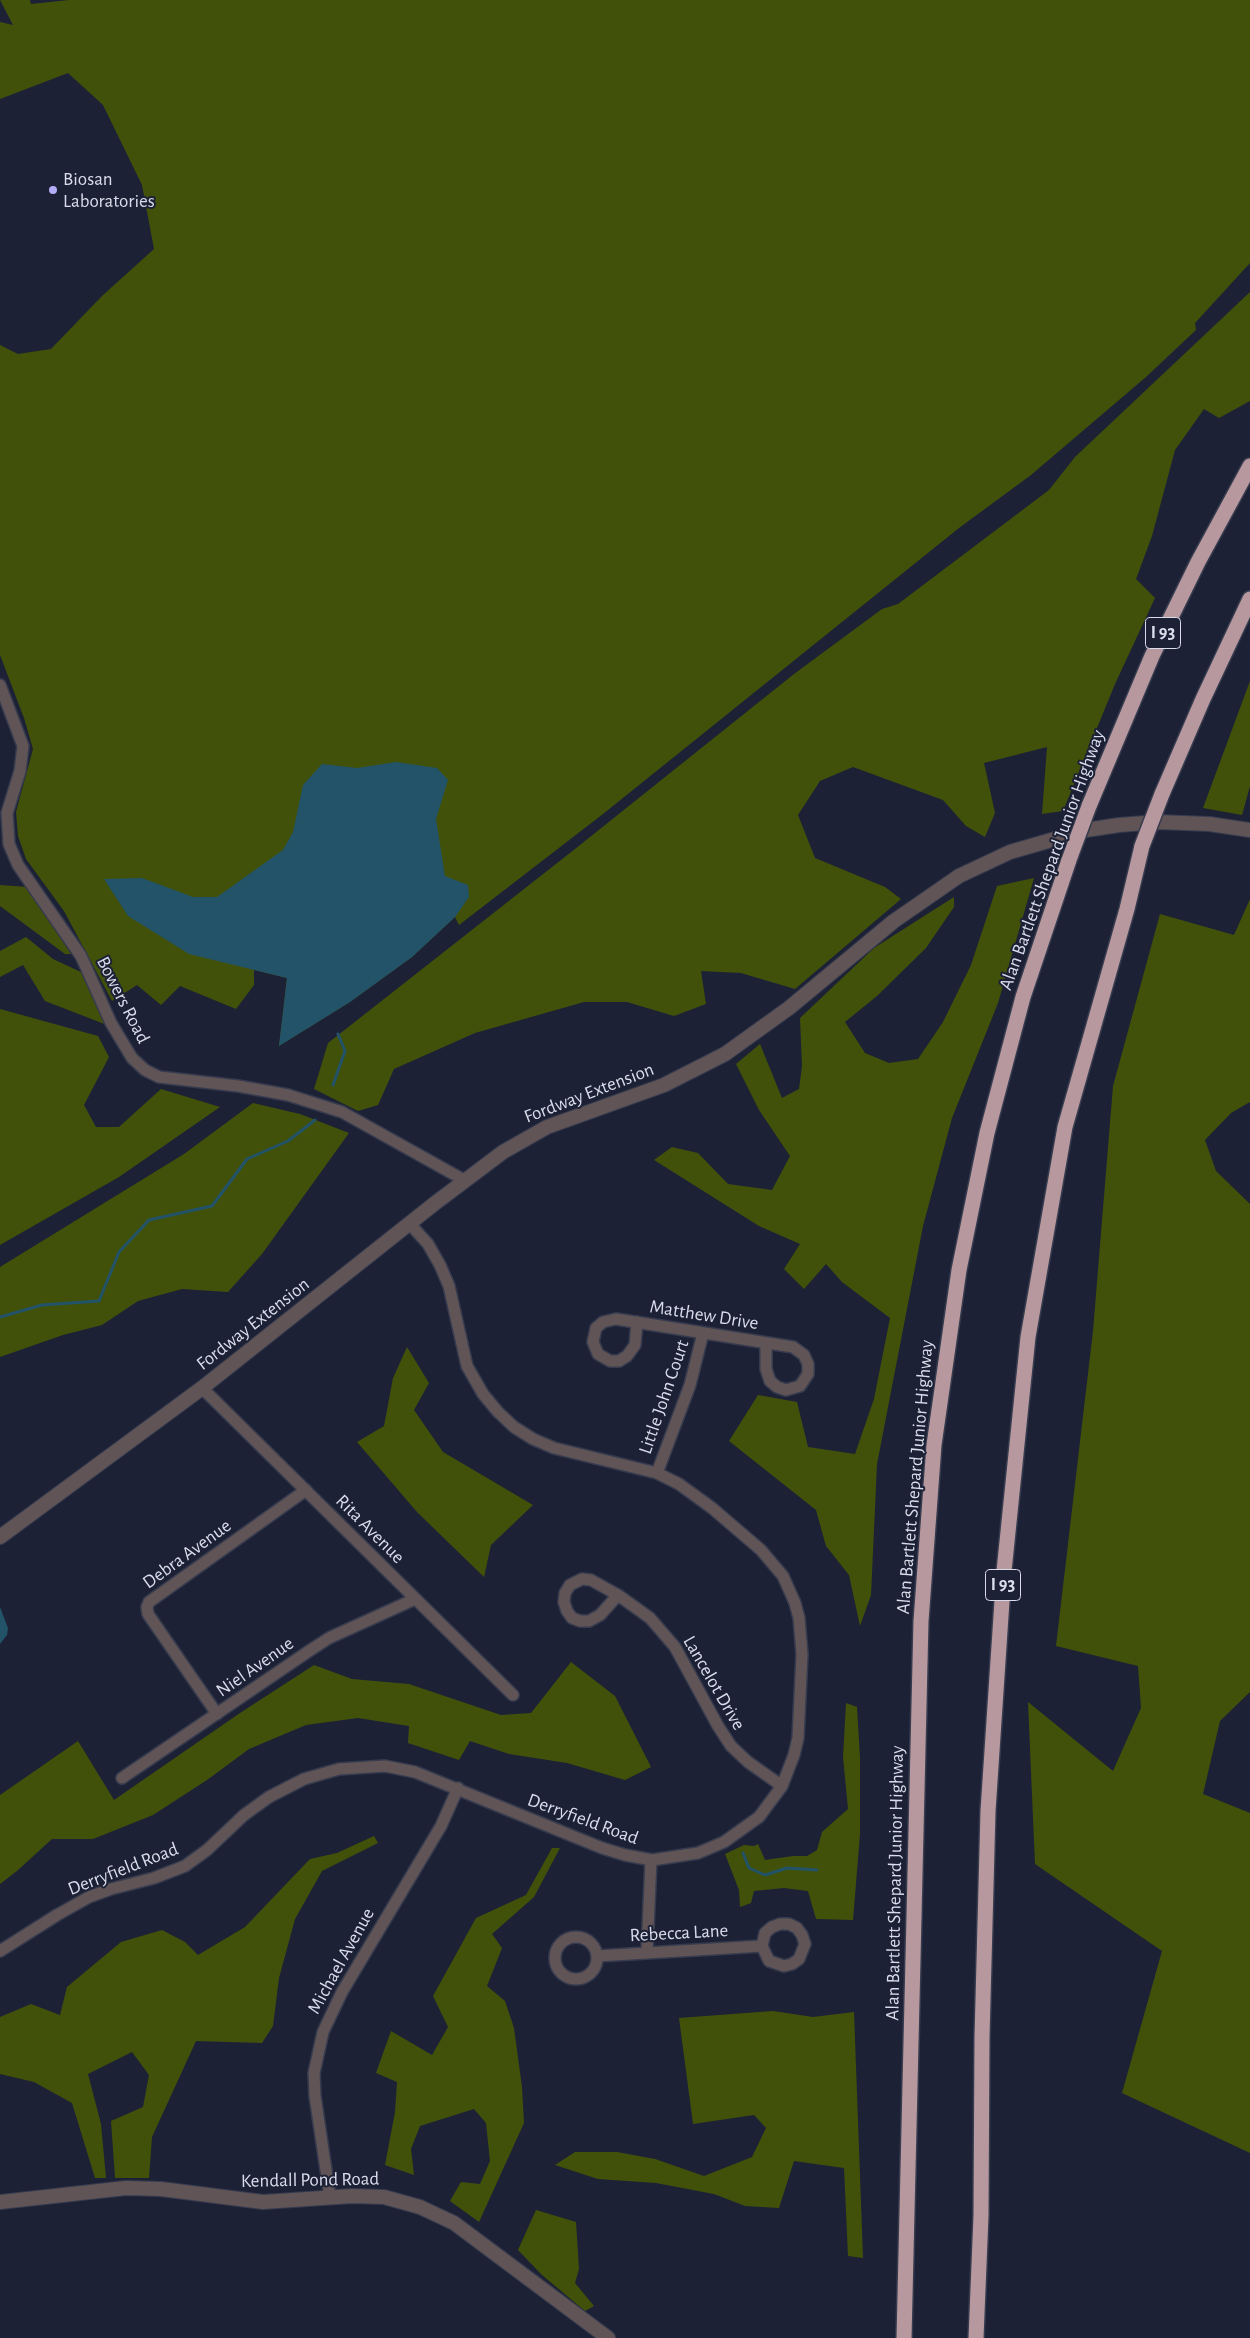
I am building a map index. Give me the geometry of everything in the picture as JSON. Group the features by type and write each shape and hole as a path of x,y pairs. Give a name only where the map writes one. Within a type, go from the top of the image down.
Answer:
{"highway":[{"name":"Alan Bartlett Shepard Junior Highway","path":"904,2338 920,1657 925,1551 934,1445 953,1306 987,1133 1023,997 1069,860 1132,702 1164,632 1206,546 1250,466"},
{"name":"I 93","path":"976,2338 981,2216 982,2037 988,1811 1004,1571 1028,1337 1065,1128 1127,909 1142,846 1203,699 1250,599"}],"street":[{"name":"Bowers Road","path":"0,685 23,746 20,771 7,813 10,844 18,865 81,956 111,1023 132,1058 145,1070 159,1077 238,1086 279,1093 342,1112 464,1180"},
{"name":"Fordway Extension","path":"0,1537 202,1388 464,1180 503,1152 547,1126 664,1085 725,1054 789,1008 921,900 959,876 1032,844 1065,834 1119,825 1176,822 1250,830"},
{"name":"Derryfield Road","path":"0,1951 89,1897 111,1889 165,1875 185,1866 201,1855 256,1806 289,1786 314,1775 354,1766 385,1766 415,1772 602,1848 651,1860 698,1853 724,1842 759,1817 782,1786 794,1755 800,1720 802,1654 795,1603 783,1576 761,1550 692,1493 657,1472 554,1448 514,1427 498,1412 483,1394 467,1366 449,1286 440,1264 428,1244 410,1224"},
{"name":"Matthew Drive","path":"637,1322 793,1347 804,1356 808,1364 808,1374 800,1386 786,1390 777,1387 770,1381 766,1369 766,1343"},
{"name":"Little John Court","path":"657,1472 690,1385 703,1333"},
{"name":"Rita Avenue","path":"202,1388 513,1695"},
{"name":"Debra Avenue","path":"218,1714 148,1614 147,1607 149,1602 306,1490"},
{"name":"Lancelot Drive","path":"618,1595 600,1615 589,1621 580,1621 572,1618 566,1611 564,1602 567,1589 573,1582 582,1579 595,1582 618,1595 650,1618 675,1647 731,1746 748,1762 782,1786"},
{"name":"Niel Avenue","path":"122,1778 329,1638 415,1599"},
{"name":"Michael Avenue","path":"330,2197 315,2096 314,2073 323,2032 342,1992 441,1826 458,1788"},
{"path":"647,1952 651,1860"},
{"name":"Rebecca Lane","path":"597,1956 762,1946"},
{"name":"Kendall Pond Road","path":"0,2202 126,2188 161,2189 263,2202 330,2197 384,2197 438,2214 470,2234 608,2338"}],"green space":[{"path":"0,0 30,0 31,4 69,0 1250,0 1250,263 1195,323 1196,330 1146,377 1031,475 959,528 603,814 459,925 455,917 412,957 350,1002 279,1046 287,978 254,970 254,985 236,1009 180,986 161,1005 137,985 112,1001 64,911 26,859 18,836 16,812 33,749 24,718 0,655 0,345 18,354 51,349 102,296 154,249 142,185 103,105 68,73 0,99 0,22 13,25"},
{"path":"1250,292 1250,401 1219,418 1204,409 1175,450 1152,536 1136,579 1155,598 1115,684 1063,811 1042,814 1047,747 984,763 995,813 985,837 966,826 943,800 853,767 820,781 798,815 815,858 885,887 901,899 795,989 741,973 701,971 706,1004 674,1016 627,1002 584,1002 475,1033 394,1069 378,1105 358,1111 314,1089 328,1043 794,674 882,609 898,604 1049,490 1075,457"},
{"path":"1250,681 1250,786 1242,815 1203,808"},
{"path":"1034,878 998,1003 952,1118 923,1226 877,1464 871,1595 860,1626 849,1575 826,1546 816,1510 729,1441 758,1395 797,1402 808,1447 855,1454 874,1399 890,1318 842,1282 826,1264 804,1289 784,1269 800,1244 759,1226 654,1160 672,1147 698,1153 728,1184 772,1190 790,1156 759,1110 736,1064 760,1044 782,1098 799,1089 802,1066 800,1018 874,948 954,897 954,907 926,948 877,996 845,1022 865,1053 889,1063 918,1059 943,1022 971,965 997,886"},
{"path":"0,885 27,887 71,954 65,954 0,906"},
{"path":"1250,899 1250,1102 1231,1113 1205,1140 1216,1171 1250,1204 1250,1692 1220,1721 1203,1794 1250,1813 1250,2153 1122,2093 1162,1951 1035,1864 1028,1702 1113,1771 1141,1708 1138,1666 1056,1646 1093,1331 1113,1086 1160,914 1234,935"},
{"path":"26,937 53,959 83,973 107,1025 45,1001 23,965 0,977 0,951"},
{"path":"0,1009 98,1036 109,1057 84,1105 96,1127 119,1127 161,1089 220,1107 119,1177 0,1245"},
{"path":"253,1103 300,1114 349,1133 262,1254 228,1292 182,1289 138,1301 102,1325 63,1335 0,1357 0,1267 184,1154"},
{"path":"407,1347 429,1383 414,1410 443,1452 533,1505 491,1545 484,1577 417,1512 357,1442 384,1426 393,1378"},
{"path":"571,1662 615,1696 651,1767 625,1780 567,1763 509,1754 470,1741 459,1760 408,1743 409,1726 358,1718 306,1725 249,1749 207,1780 153,1815 93,1839 52,1839 0,1884 0,1795 78,1741 114,1800 240,1713 314,1665 352,1679 409,1684 501,1715 531,1713"},
{"path":"846,1703 857,1707 860,1758 860,1834 853,1920 816,1919 808,1891 784,1888 754,1891 751,1903 740,1907 739,1890 725,1854 744,1845 754,1846 758,1844 765,1860 807,1856 817,1850 822,1832 848,1809 843,1757"},
{"path":"374,1836 378,1843 322,1871 295,1919 279,1978 273,2026 262,2043 196,2041 152,2137 149,2178 115,2178 111,2121 143,2107 149,2075 132,2052 88,2074 101,2124 106,2178 95,2178 72,2103 34,2082 0,2074 0,2017 31,2004 60,2015 67,1987 121,1942 162,1930 185,1942 198,1955 245,1927 310,1859 337,1853"},
{"path":"552,1848 560,1848 534,1897 492,1934 502,1948 487,1986 505,2001 514,2028 522,2087 524,2123 479,2222 450,2201 461,2182 480,2184 490,2161 486,2123 474,2109 420,2126 411,2149 414,2175 385,2165 395,2112 397,2082 376,2073 391,2031 432,2055 448,2027 433,1996 476,1918 526,1895"},
{"path":"773,2011 813,2017 854,2012 863,2258 848,2256 844,2168 794,2161 779,2208 745,2206 714,2194 656,2183 598,2179 555,2165 575,2152 617,2152 655,2159 704,2176 752,2157 766,2128 754,2115 693,2124 679,2018"},
{"path":"536,2210 576,2222 579,2269 575,2283 594,2306 585,2311 542,2275 518,2250"}],"water":[{"path":"396,762 437,768 448,780 436,819 445,876 468,885 469,897 455,917 412,957 350,1002 279,1046 287,978 189,954 128,916 104,879 142,878 193,897 217,897 283,850 293,832 303,785 322,764 357,768"},
{"path":"0,1607 8,1628 7,1635 0,1644"}],"waterway":[{"path":"333,1085 345,1051 338,1034"},
{"path":"0,1317 42,1305 99,1301 119,1252 149,1220 212,1206 247,1159 288,1141 315,1120"},
{"path":"743,1853 749,1868 765,1875 787,1868 817,1870"}],"place":[{"name":"Biosan Laboratories","path":"53,190"}]}
